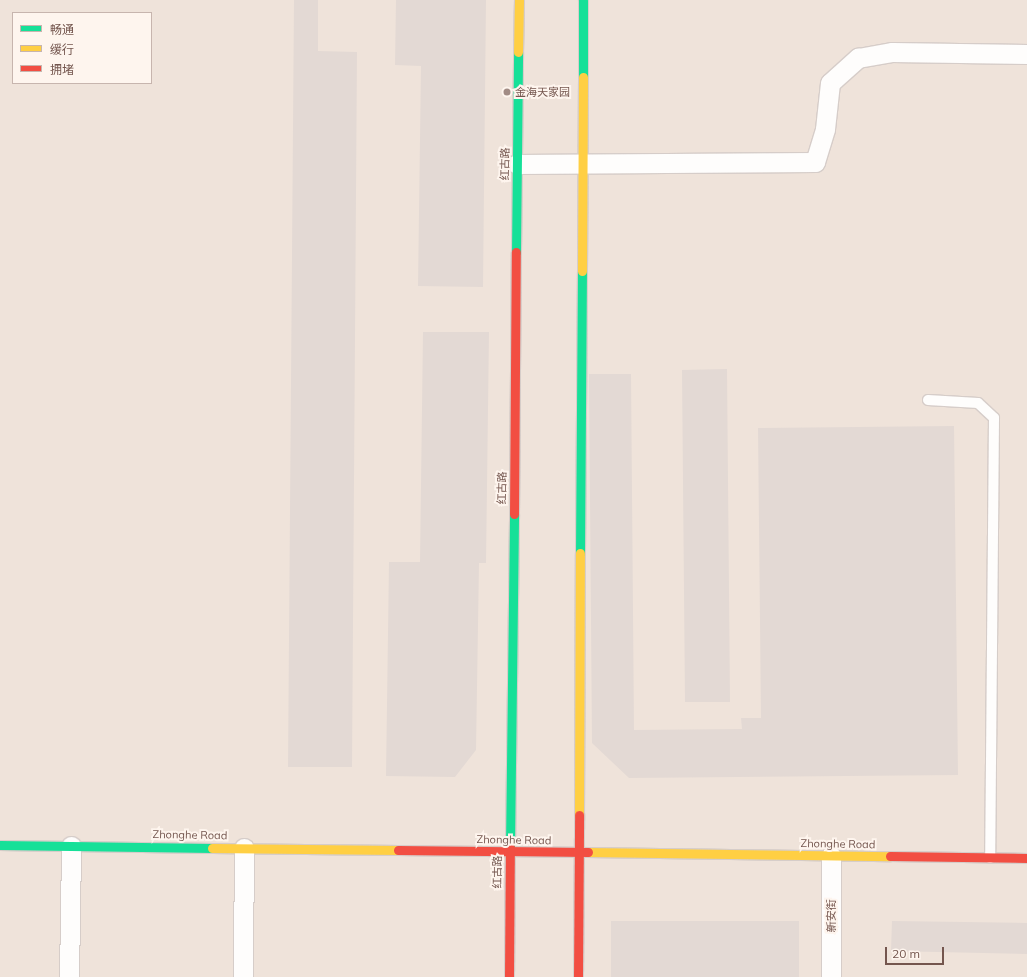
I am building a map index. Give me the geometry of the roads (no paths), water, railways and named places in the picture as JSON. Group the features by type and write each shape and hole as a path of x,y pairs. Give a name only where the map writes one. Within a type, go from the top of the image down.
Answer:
{"street":[{"name":"红古路","path":"509,977 519,0"},
{"path":"578,977 583,0"},
{"path":"517,164 582,165 815,162 825,129 830,83 858,58 892,52 1027,54"},
{"name":"Zhonghe Road","path":"0,845 1027,858"},
{"path":"69,977 71,846"},
{"path":"243,977 244,848"},
{"name":"新安街","path":"831,856 831,977"}],"lane":[{"path":"928,400 978,403 994,418 990,858"}],"place":[{"name":"金海天家园","path":"507,92"}]}
